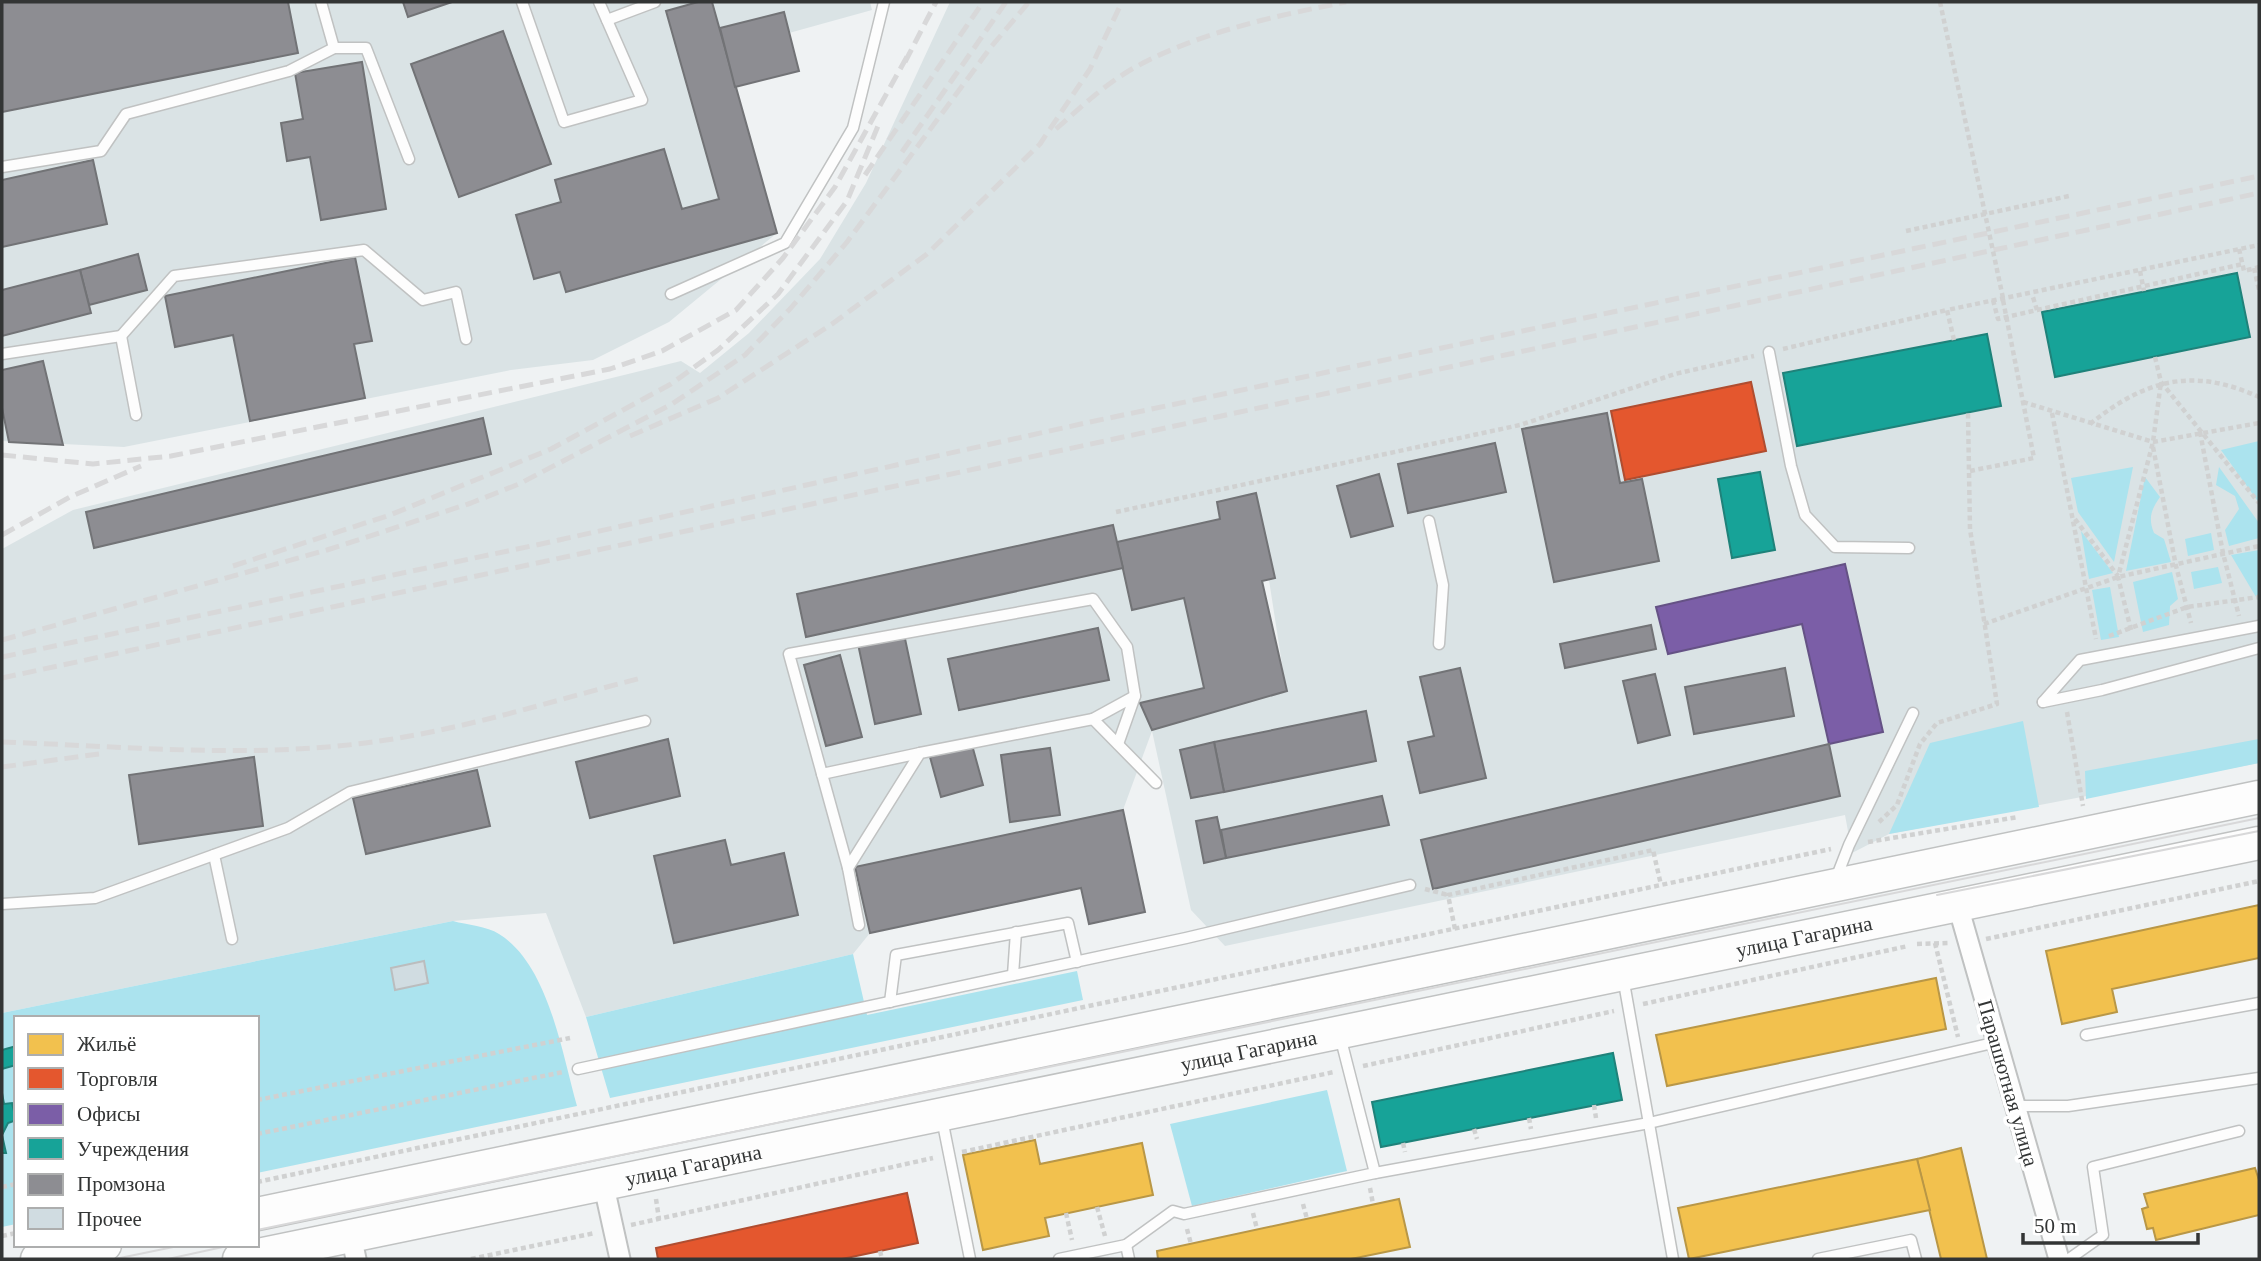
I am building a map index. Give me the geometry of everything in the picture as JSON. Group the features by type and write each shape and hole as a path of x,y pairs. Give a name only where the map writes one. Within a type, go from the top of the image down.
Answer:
{"main road":[{"name":"улица Гагарина","path":"259,1214 2259,797"},
{"name":"улица Гагарина","path":"239,1259 353,1247 603,1182 2259,843"},
{"path":"595,1144 603,1182"},
{"path":"37,1259 95,1247"}],"street":[{"name":"Парашютная улица","path":"1958,906 2059,1259"},
{"path":"603,1182 621,1259"}],"lane":[{"path":"321,2 334,48"},
{"path":"522,2 564,122 642,100 599,2"},
{"path":"607,20 655,2"},
{"path":"671,294 785,243 853,128 884,2"},
{"path":"2,167 101,151 127,114 289,71 334,48 366,48 409,159"},
{"path":"2,354 121,336 174,276 364,250 423,300 456,292 466,339"},
{"path":"121,336 136,415"},
{"path":"1769,352 1791,466 1805,515 1835,547 1909,548"},
{"path":"1429,521 1443,585 1439,644"},
{"path":"859,925 848,868 789,654 1094,599 1127,647 1135,696 1118,744"},
{"path":"2259,626 2080,660 2043,702 2102,690 2259,648"},
{"path":"822,774 1093,719 1135,696"},
{"path":"1832,886 1913,713"},
{"path":"1093,719 1156,783"},
{"path":"2,904 95,898 289,828 350,792 645,721"},
{"path":"848,868 919,753"},
{"path":"214,855 232,939"},
{"path":"578,1069 1077,962 1410,885"},
{"path":"890,1002 896,955 1068,923 1077,962"},
{"path":"1013,975 1016,932"},
{"path":"1622,974 1674,1259"},
{"path":"2087,1035 2259,1003"},
{"path":"1339,1032 1375,1173"},
{"path":"1059,1259 1126,1245 1173,1211 1184,1214 1250,1202 1375,1173 1649,1123 1997,1042"},
{"path":"2015,1105 2068,1106 2259,1078"},
{"path":"941,1113 970,1259"},
{"path":"2068,1259 2103,1235 2093,1167 2239,1131"},
{"path":"1818,1259 1911,1240 1916,1259"},
{"path":"1126,1245 1129,1259"}],"path":[{"path":"1940,2 2003,298"},
{"path":"1906,231 2069,196"},
{"path":"1116,512 1520,425 1675,374 1947,310 2259,245"},
{"path":"2239,249 2244,271 2257,268 2259,290"},
{"path":"1993,300 1998,319 2143,289 2243,264"},
{"path":"2140,271 2143,289"},
{"path":"1970,471 2034,458 2003,300 2033,294 2036,310"},
{"path":"1947,310 1954,340"},
{"path":"2118,577 2152,442 2161,382 2155,357"},
{"path":"2090,424 2119,401 2161,382 2196,380 2238,388 2259,397"},
{"path":"2161,382 2259,503"},
{"path":"2023,402 2152,442 2259,423"},
{"path":"1872,828 1897,805 1920,744 1937,723 1997,704 1970,529 1968,413"},
{"path":"2052,413 2096,639"},
{"path":"2200,432 2223,553 2239,616"},
{"path":"2152,442 2176,566 2192,626"},
{"path":"2073,516 2118,577 2131,630"},
{"path":"1984,624 2118,577 2259,546"},
{"path":"259,1182 1849,845"},
{"path":"1410,885 1448,895 1653,850 1661,886"},
{"path":"1448,895 1455,929"},
{"path":"1935,943 1961,1050"},
{"path":"259,1100 570,1038"},
{"path":"259,1134 578,1069"},
{"path":"1097,1207 1108,1247"},
{"path":"1066,1213 1076,1255"},
{"path":"880,1251 882,1259"}],"shaded area":[{"path":"2,2 870,2 872,10 789,33 799,71 735,87 777,233 669,322 593,360 511,370 124,447 2,441"},
{"path":"950,2 2259,2 2259,763 1889,834 1852,853 1845,815 1225,946 1191,910 1152,731 1123,810 1145,912 1081,888 870,933 853,954 586,1017 546,913 453,921 2,1013 2,549 73,510 681,361 700,373 749,333 820,259 866,183","holes":["1269,580 1284,677 1262,582"]},
{"path":"2259,441 2259,503 2221,450"},
{"path":"2133,467 2114,562 2078,512 2071,478"},
{"path":"2219,467 2259,523 2259,538 2229,546 2225,530 2239,509 2235,496 2216,485"},
{"path":"2145,477 2160,497 2153,510 2151,523 2154,533 2164,539 2171,562 2126,571"},
{"path":"2081,531 2113,573 2089,579"},
{"path":"2211,533 2214,550 2188,556 2185,539"},
{"path":"2259,550 2259,602 2231,555"},
{"path":"2218,567 2222,583 2194,589 2191,572"},
{"path":"2172,572 2178,599 2170,606 2169,625 2143,632 2133,582"},
{"path":"2110,587 2119,637 2101,640 2092,590"},
{"path":"2023,721 2039,807 1889,834 1930,743"},
{"path":"2259,739 2259,763 2086,799 2085,771"},
{"path":"453,921 494,931 516,948 530,967 551,1012 577,1106 259,1173 259,1016 14,1016 14,1224 2,1227 2,1013"},
{"path":"853,954 867,1015 1077,971 1083,1000 610,1098 586,1017"},
{"path":"1327,1090 1347,1171 1192,1206 1170,1124"}],"building: Жильё":[{"path":"2259,905 2259,958 2112,989 2117,1012 2062,1024 2046,951"},
{"path":"1936,978 1946,1029 1667,1086 1656,1035"},
{"path":"1035,1140 1040,1164 1142,1143 1153,1195 1045,1218 1049,1236 983,1250 963,1155"},
{"path":"1961,1148 1987,1259 1941,1259 1917,1159"},
{"path":"1917,1159 1930,1210 1689,1259 1678,1208"},
{"path":"2255,1168 2259,1180 2259,1215 2156,1240 2153,1228 2147,1229 2142,1209 2148,1207 2144,1194"},
{"path":"1399,1199 1410,1247 1351,1259 1158,1259 1157,1251"}],"building: Торговля":[{"path":"1751,382 1766,451 1625,480 1611,411"},
{"path":"907,1193 918,1243 842,1259 658,1259 656,1248"}],"building: Офисы":[{"path":"1845,564 1883,732 1829,744 1802,624 1668,654 1656,607"}],"building: Учреждения":[{"path":"2237,273 2250,337 2055,377 2042,312"},
{"path":"1987,334 2001,406 1797,446 1783,373"},
{"path":"1760,472 1775,550 1732,558 1718,479"},
{"path":"14,1047 14,1066 2,1069 2,1050"},
{"path":"1613,1053 1622,1100 1381,1147 1372,1102"},
{"path":"2,1093 4,1104 12,1103 14,1121 8,1123 2,1135"},
{"path":"2,1135 6,1153 2,1153"}],"building: Промзона":[{"path":"2,2 288,2 298,53 2,112"},
{"path":"403,2 452,2 408,17"},
{"path":"698,2 712,2 777,233 566,292 560,272 534,279 516,215 561,202 555,180 664,149 682,209 719,199 666,11"},
{"path":"784,12 799,71 735,87 720,28"},
{"path":"503,31 551,164 459,197 411,64"},
{"path":"362,62 386,209 321,220 310,157 287,161 281,123 303,119 295,73"},
{"path":"93,160 107,224 2,247 2,180"},
{"path":"138,254 147,290 89,305 80,270"},
{"path":"355,257 372,341 354,344 365,398 250,421 233,335 175,347 165,296"},
{"path":"80,270 91,313 2,336 2,290"},
{"path":"43,361 63,445 9,442 2,408 2,370"},
{"path":"1607,413 1620,483 1642,479 1659,561 1554,582 1522,429"},
{"path":"483,418 491,454 94,548 86,512"},
{"path":"1495,443 1506,492 1408,513 1398,464"},
{"path":"1379,474 1393,526 1351,537 1337,486"},
{"path":"1256,493 1275,578 1262,581 1287,691 1152,730 1140,703 1204,688 1184,598 1132,610 1117,542 1220,519 1217,502"},
{"path":"1113,525 1123,568 806,637 797,594"},
{"path":"1651,625 1656,649 1565,668 1560,644"},
{"path":"1098,628 1109,680 959,710 948,659"},
{"path":"904,634 921,714 875,724 858,644"},
{"path":"840,655 862,737 826,746 804,665"},
{"path":"1460,668 1486,778 1420,793 1408,742 1434,736 1420,677"},
{"path":"1785,668 1794,716 1694,734 1685,687"},
{"path":"1655,674 1670,735 1638,743 1623,681"},
{"path":"1366,711 1376,761 1224,792 1214,742"},
{"path":"668,739 680,796 590,818 576,762"},
{"path":"1214,742 1224,792 1191,798 1180,750"},
{"path":"1829,744 1840,796 1433,889 1421,840"},
{"path":"972,745 983,785 941,797 930,757"},
{"path":"1050,748 1060,815 1010,822 1001,755"},
{"path":"254,757 263,826 139,844 129,775"},
{"path":"477,770 490,826 366,854 353,798"},
{"path":"1382,796 1389,825 1226,858 1221,830"},
{"path":"1123,810 1145,912 1089,924 1081,888 870,933 855,867"},
{"path":"1217,817 1226,858 1204,863 1196,821"},
{"path":"725,840 731,865 784,853 798,915 674,943 654,856"}],"building: Прочее":[{"path":"424,961 428,983 395,990 391,968"}],"tram line":[{"path":"259,1230 2259,818"},
{"path":"1937,895 2259,831"},
{"path":"115,1259 173,1247"},
{"path":"168,1259 223,1247"}],"railway":[{"path":"905,62 936,2"},
{"path":"865,175 983,2"},
{"path":"902,152 1006,2"},
{"path":"2,640 327,550 471,503 519,484 672,404 745,355 790,309 847,242 991,47 1029,2"},
{"path":"630,436 718,398 832,324 927,254 1040,144 1090,69 1122,2"},
{"path":"1056,129 1112,82 1132,69 1182,45 1236,27 1346,2"},
{"path":"2,455 93,464 171,456 610,369 662,351 736,310 783,258 835,187 909,53"},
{"path":"233,566 390,515 551,449 671,384 718,350 778,294 847,201 878,126"},
{"path":"2,657 541,544 1090,422 2259,176"},
{"path":"2,678 2259,193"},
{"path":"2,535 70,497 141,466"},
{"path":"2,742 224,751 357,744 465,725 641,678"},
{"path":"2,767 99,754"}]}
